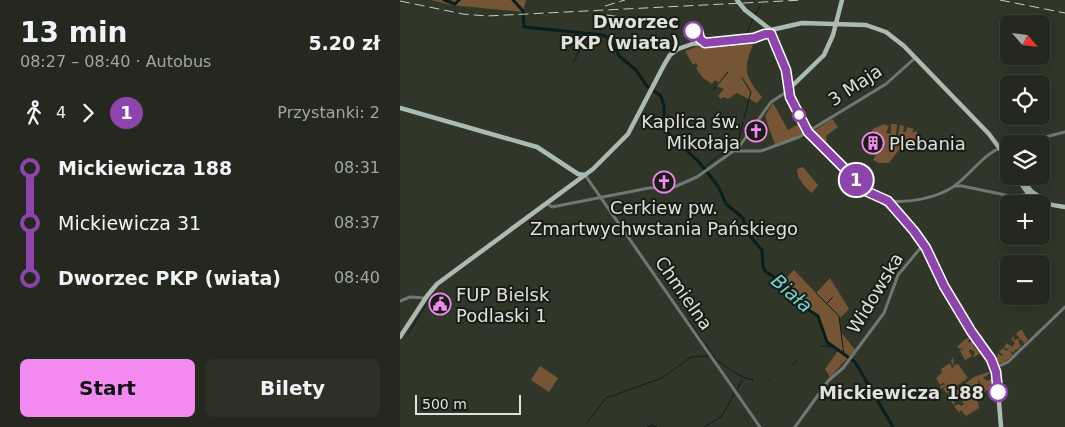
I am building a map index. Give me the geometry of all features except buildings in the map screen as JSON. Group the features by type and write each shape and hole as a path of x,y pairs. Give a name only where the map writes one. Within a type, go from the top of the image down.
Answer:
{"main road":[{"path":"737,0 762,23 769,33 785,66 790,97 808,132 867,191 890,203 924,244 944,286 971,331 989,355 995,368 1001,427"},
{"path":"788,90 823,56 837,23 842,0"},
{"path":"400,337 424,299 446,276 603,161 625,138 666,61 680,48 692,44 750,38 802,23 837,23 868,26 880,30 893,38 914,58 999,148"},
{"path":"400,108 537,147 579,177"},
{"path":"1022,185 1026,192 1031,195"},
{"path":"1037,199 1065,207 1037,199"}],"street":[{"name":"3 Maja","path":"740,149 762,151 797,138 883,86 914,58"},
{"path":"548,202 554,206 649,188 675,187 703,173 734,151 740,149 771,102 788,90"},
{"path":"1050,136 1065,132"},
{"path":"890,203 928,198 954,186 990,153 999,148"},
{"name":"Chmielna","path":"585,175 760,427"},
{"path":"954,186 1015,197 1026,192"},
{"name":"Widowska","path":"795,427 829,380 840,372 852,357 885,310 898,275 924,244"},
{"path":"400,301 410,297 424,299"},
{"path":"995,368 1008,362 1065,306"}],"shaded area":[{"path":"431,0 526,0 523,12 451,5"},
{"path":"755,40 747,63 747,70 751,82 762,97 757,103 737,93 728,99 724,97 721,99 718,96 724,89 716,86 718,82 715,80 712,84 702,77 696,68 698,66 696,63 693,65 685,51 701,45"},
{"path":"773,103 788,130 802,122 805,132 775,145 765,116"},
{"path":"832,119 838,127 826,136 827,140 823,144 812,132"},
{"path":"884,124 889,126 886,133 891,134 891,124 897,124 896,135 898,136 900,125 904,126 903,132 906,132 907,127 914,129 912,131 914,133 916,130 918,136 912,142 909,139 907,140 910,142 898,151 889,163 879,163 873,160 876,155 874,154 877,142 868,144 873,129"},
{"path":"803,167 818,185 812,193 798,176 797,169"},
{"path":"794,270 816,293 830,278 849,309 839,319 841,332 855,350 830,377 825,369 838,351 827,342 818,316 801,305 794,291 786,286 785,279"},
{"path":"1022,330 1028,340 1024,344 1019,339 1021,346 1019,348 1018,345 1019,349 1014,350 1015,353 1010,351 1013,355 1005,362 995,365 994,358 997,357 998,353 1001,356 1003,355 999,352 1003,348 1006,351 1010,348 1006,349 1004,347 1007,343 1012,347 1015,343 1011,339 1015,335 1013,339 1020,338 1016,334"},
{"path":"973,336 968,341 969,343 974,338 976,343 973,345 980,354 973,357 975,352 970,349 969,351 972,356 965,360 960,351 964,348 960,349 957,347 964,340"},
{"path":"953,357 954,365 958,364 968,378 947,393 943,389 948,384 941,389 940,386 946,384 940,385 936,378 942,373 941,369 950,363 952,367 950,369 954,367 951,361"},
{"path":"540,366 558,378 549,392 531,380"},
{"path":"991,371 994,372 994,375 990,373 983,378 988,381 994,376 995,386 983,393 978,381 980,390 976,390 980,391 981,394 975,393 979,395 977,398 979,408 966,416 961,410 959,412 963,418 954,406 964,404 958,395 952,399 955,403 953,405 948,394 957,389 968,400 971,397 963,387 958,389 974,377"}],"waterway":[{"name":"Biała","path":"444,0 455,4 459,0"},
{"name":"Biała","path":"513,0 523,11 524,27 603,35 612,40 619,56 636,70 646,85 661,96 664,106 664,129 699,162 718,186 726,204 743,218 747,233 762,250 765,271 794,291 801,305 818,316 827,342 855,362 893,427"},
{"path":"755,15 761,5"},
{"path":"746,35 753,19"},
{"path":"573,63 588,34"},
{"path":"713,90 728,72"},
{"path":"742,78 751,92 744,118"},
{"path":"703,168 738,141 743,122"},
{"path":"816,293 839,316 844,355"},
{"path":"827,303 833,297"},
{"path":"408,334 427,303"},
{"path":"689,321 697,332"},
{"path":"698,334 703,341"},
{"path":"704,343 711,352"},
{"name":"Biała","path":"821,346 832,346"},
{"path":"712,354 715,358"},
{"path":"587,423 606,398 662,378 691,357 709,356"},
{"path":"716,360 743,377 753,380 752,378"},
{"path":"792,365 797,361"},
{"path":"737,390 742,380"},
{"path":"704,427 722,416 734,394"},
{"path":"647,427 652,425 657,427"}],"railway":[{"path":"605,6 625,0"},
{"path":"400,1 463,14 487,16 803,0"},
{"path":"1000,0 1065,13"},
{"path":"607,15 641,20"}],"bus line":[{"name":"1","path":"693,31 698,31 700,39 705,43 754,38 771,34 786,70 790,97 808,132 868,192 888,201 922,241 944,286 971,331 991,359 996,372 998,392"}],"place":[{"name":"Dworzec PKP (wiata)","path":"693,31"},
{"name":"Kaplica św. Mikołaja","path":"756,131"},
{"name":"Plebania","path":"873,143"},
{"name":"Cerkiew pw. Zmartwychwstania Pańskiego","path":"664,182"},
{"name":"FUP Bielsk Podlaski 1","path":"440,304"},
{"name":"Mickiewicza 188","path":"998,392"}]}
